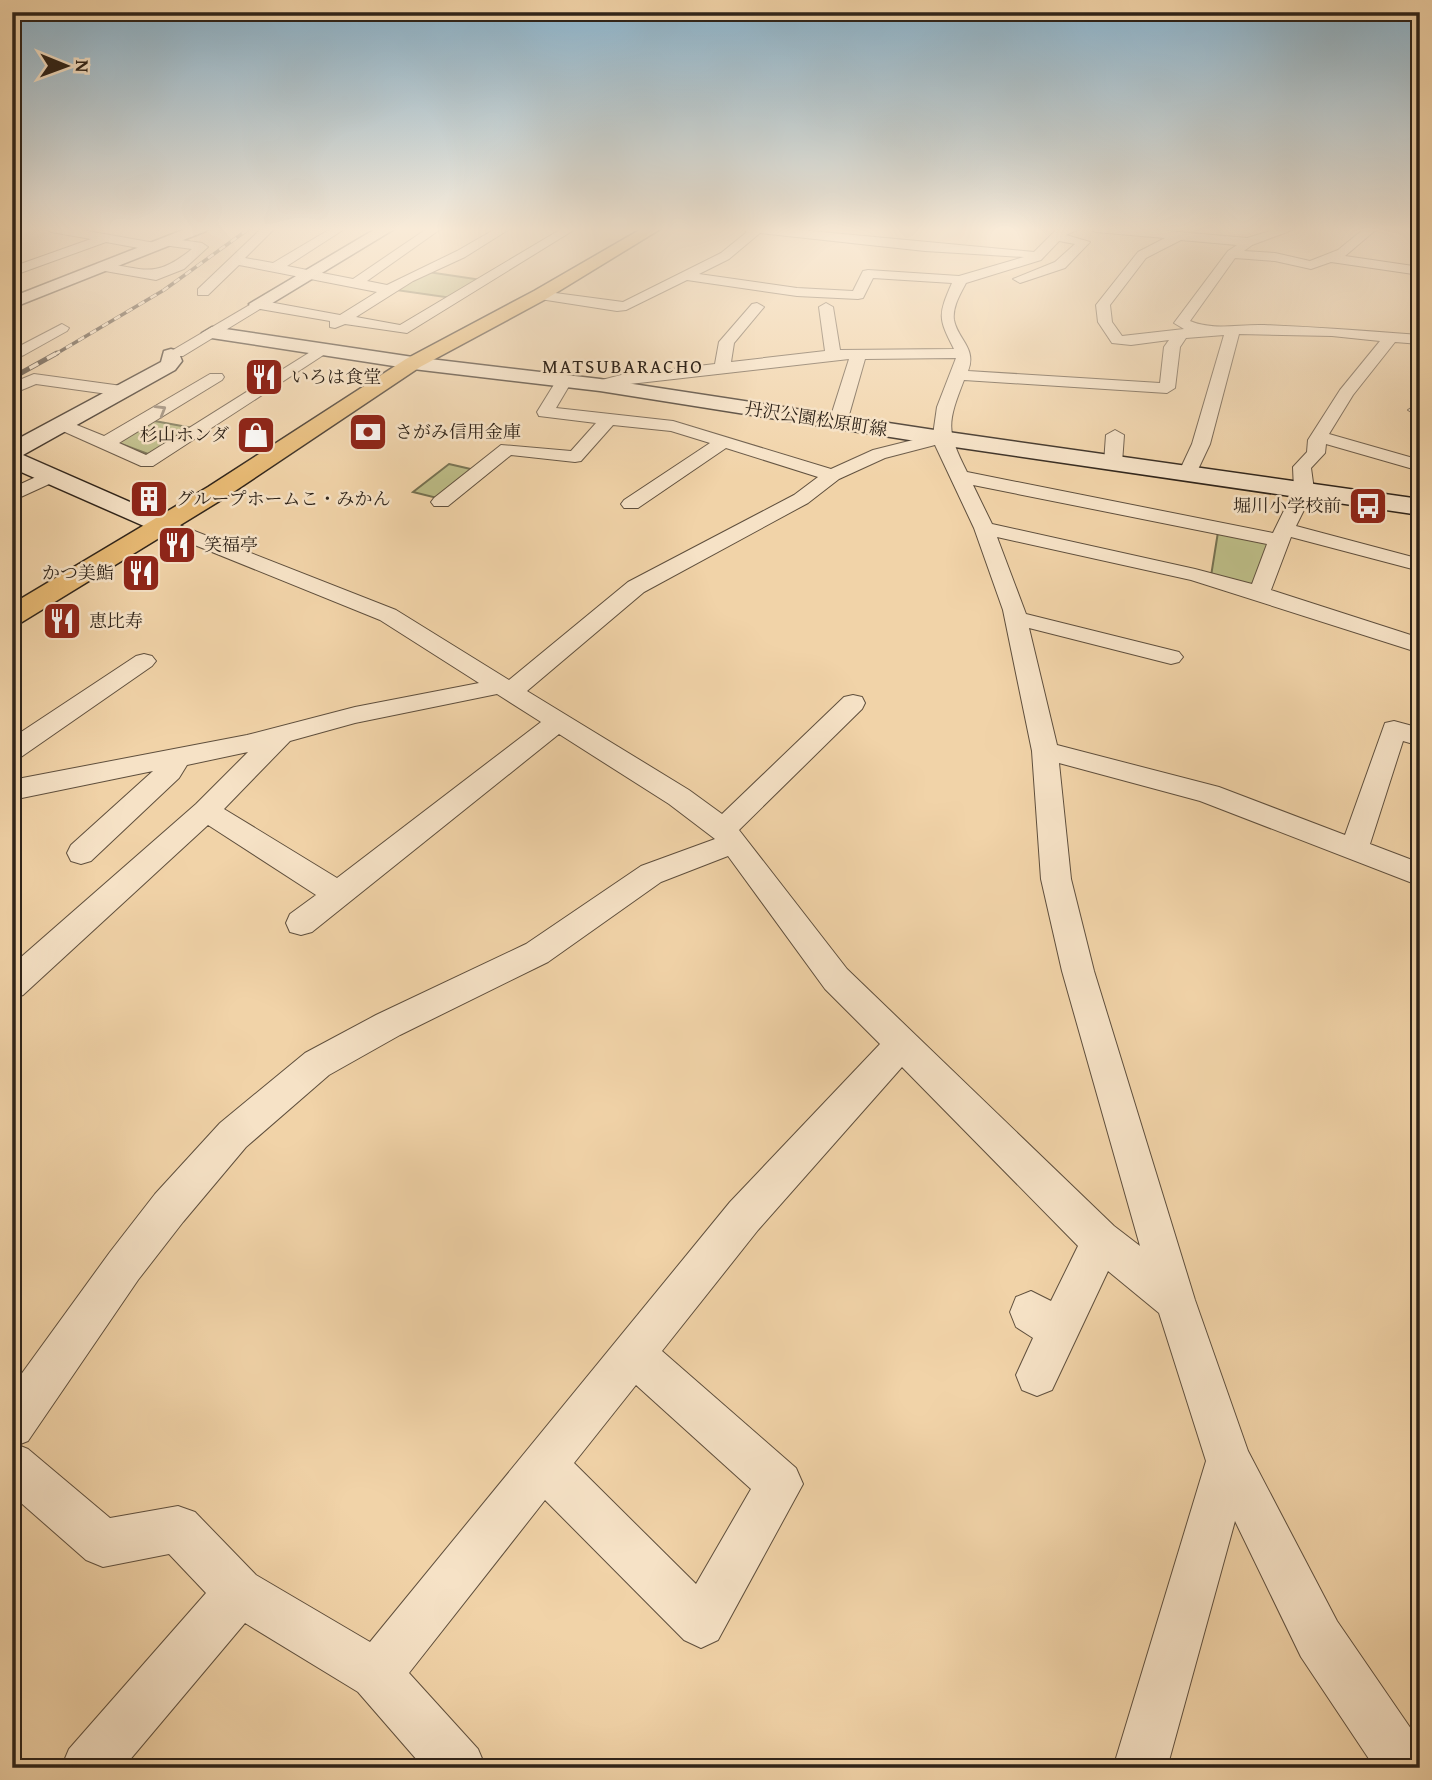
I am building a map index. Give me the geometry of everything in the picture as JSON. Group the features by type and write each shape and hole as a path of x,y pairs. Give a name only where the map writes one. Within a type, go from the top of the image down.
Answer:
{"highway":[{"path":"12,616 162,525 413,363 510,311"}],"main road":[{"name":"丹沢公園松原町線","path":"212,333 413,363 600,385 941,438 1420,507"},
{"path":"12,452 122,391 178,364"},
{"path":"12,459 162,525"}],"street":[{"path":"178,364 212,333 247,311"},
{"path":"298,311 402,330 434,311"},
{"path":"300,346 356,311"},
{"path":"722,368 727,342 758,311"},
{"path":"827,311 833,355"},
{"path":"947,311 947,321 964,353 960,375 945,407 941,438 984,528 1015,618 1045,751 1056,879 1077,971 1175,1300 1229,1461 1319,1639 1406,1768"},
{"path":"1103,311 1103,317 1113,337 1124,341 1233,330 1417,337"},
{"path":"1190,311 1181,323 1204,332"},
{"path":"14,353 62,328"},
{"path":"1187,474 1201,444 1233,330"},
{"path":"960,375 1167,388 1172,347 1181,334"},
{"path":"1259,593 1281,535 1304,490 1302,467 1316,453 1317,440 1346,393 1391,337"},
{"path":"62,424 147,462 323,349"},
{"path":"600,385 833,355 964,353"},
{"path":"838,422 858,355"},
{"path":"178,364 229,379 267,385"},
{"path":"12,389 34,379 122,391"},
{"path":"106,443 229,379"},
{"path":"564,381 545,412 673,426 832,475"},
{"path":"441,502 507,449 575,457 607,418"},
{"path":"1364,450 1382,432"},
{"path":"1114,463 1115,435"},
{"path":"1320,437 1420,466"},
{"path":"12,790 247,744 282,733 505,689 636,587 801,499 832,475 879,454 941,438"},
{"path":"631,504 723,442"},
{"path":"12,495 51,476"},
{"path":"958,476 1281,535 1420,565"},
{"path":"162,525 388,615 679,797 728,836 836,979 1100,1240 1175,1300"},
{"path":"984,528 1166,568 1259,593 1420,646"},
{"path":"1015,618 1171,657"},
{"path":"12,751 144,661"},
{"path":"459,1768 376,1674 239,1592 178,1529 103,1543 13,1432 124,1266 169,1208 233,1135 317,1064 388,1025 537,953 650,874 728,836 853,703"},
{"path":"301,923 558,722"},
{"path":"1355,848 1394,729 1420,737"},
{"path":"12,985 206,811 282,733"},
{"path":"1045,751 1209,794 1420,875"},
{"path":"81,853 103,824 170,771 179,757"},
{"path":"206,811 337,893"},
{"path":"376,1674 744,1216 902,1044"},
{"path":"1037,1375 1044,1321 1087,1273 1100,1240"},
{"path":"544,1466 701,1623 780,1484 632,1354"},
{"path":"1140,1768 1229,1461"},
{"path":"88,1768 239,1592"}],"green space":[{"path":"149,420 193,428 148,454 116,442"},
{"path":"449,464 475,470 437,498 413,492"},
{"path":"1218,532 1265,541 1270,545 1255,586 1211,576"}],"railway":[{"path":"54,355 128,311"},
{"path":"12,378 57,353"}],"place":[{"name":"いろは食堂","path":"264,377"},
{"name":"さがみ信用金庫","path":"368,432"},
{"name":"杉山ホンダ","path":"256,435"},
{"name":"グループホームこ・みかん","path":"149,499"},
{"name":"堀川小学校前","path":"1368,506"},
{"name":"笑福亭","path":"177,545"},
{"name":"かつ美鮨","path":"141,573"},
{"name":"恵比寿","path":"62,621"}],"district":[{"name":"MATSUBARACHO","path":"623,366"}]}
